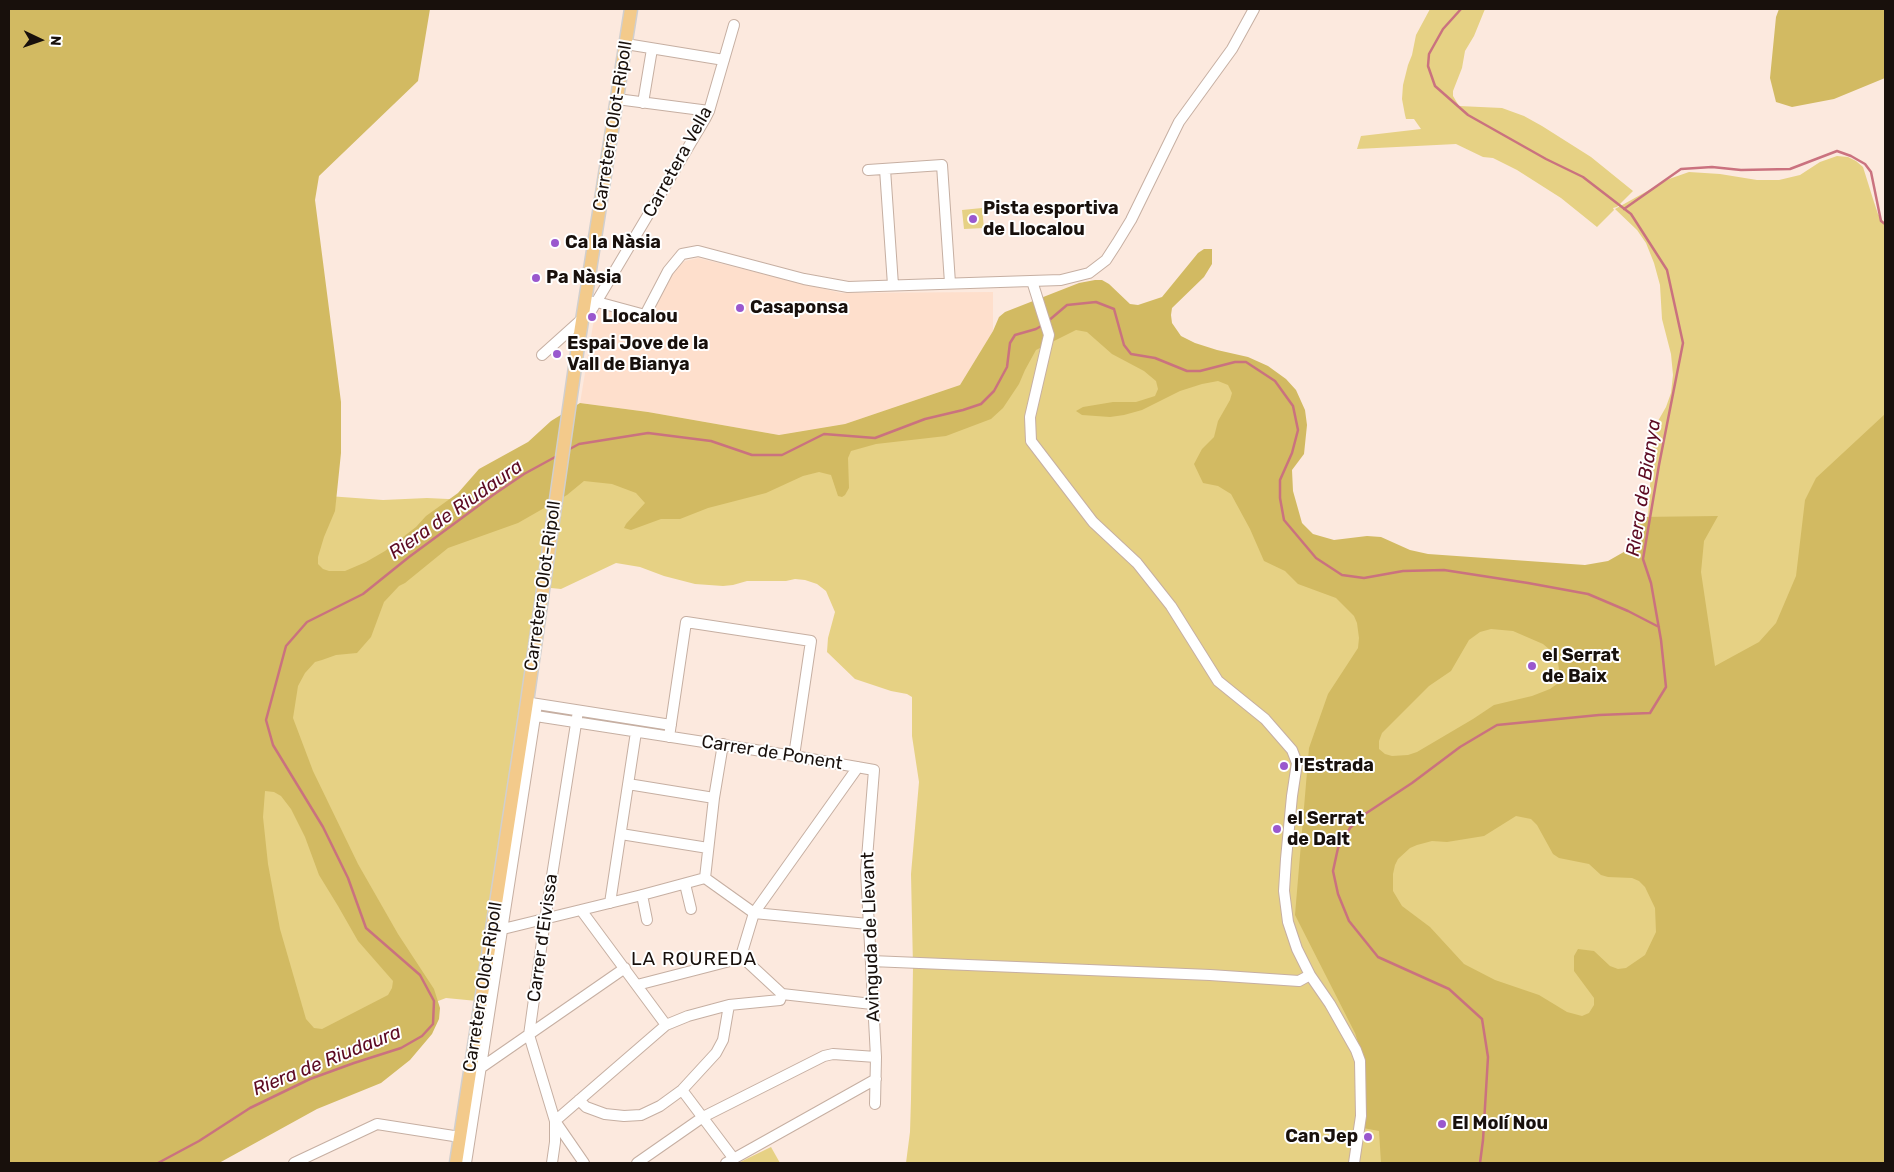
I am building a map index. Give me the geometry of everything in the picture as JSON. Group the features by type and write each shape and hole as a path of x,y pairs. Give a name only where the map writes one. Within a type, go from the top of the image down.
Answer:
{"main road":[{"name":"Carretera Olot-Ripoll","path":"456,1163 537,704 558,487 583,319 591,302 617,99 631,9"}],"street":[{"path":"591,302 644,315 668,271 682,254 698,251 754,267 848,287 1016,282 1075,278 1089,273 1106,260 1131,220 1179,122 1232,49 1254,9"},
{"name":"Carretera Vella","path":"591,302 709,111 734,25"},
{"path":"626,44 724,60"},
{"path":"643,103 652,49"},
{"path":"617,99 709,111"},
{"path":"868,170 942,165 950,283"},
{"path":"885,169 893,285"},
{"path":"1032,281 1049,335 1030,417 1031,441 1092,522 1137,563 1172,606 1218,682 1265,719 1292,750 1297,763 1290,814 1284,891 1288,922 1297,949 1310,975 1330,1004 1356,1050 1360,1061 1361,1116 1354,1163"},
{"path":"542,355 583,319"},
{"path":"670,737 686,622 811,641 794,756"},
{"path":"466,1163 537,704 671,725"},
{"name":"Carrer d'Eivissa","path":"552,1163 555,1121 529,1034 578,711"},
{"name":"Carrer de Ponent","path":"536,716 723,744 874,770"},
{"path":"610,903 636,732"},
{"path":"705,878 714,798 723,744"},
{"path":"637,985 734,960 741,956 754,913 858,767"},
{"name":"Avinguda de Llevant","path":"874,770 866,871 876,1057 875,1104"},
{"path":"628,784 714,798"},
{"path":"621,834 708,848"},
{"path":"503,930 705,878"},
{"path":"705,878 754,913 868,924"},
{"path":"685,884 691,909"},
{"path":"642,895 648,920"},
{"path":"581,910 666,1025"},
{"path":"741,956 782,994 872,1004"},
{"path":"871,962 1210,975 1298,981 1310,975"},
{"path":"482,1067 625,968"},
{"path":"584,1163 555,1121 666,1025 730,1005 774,1002 780,1000 782,994"},
{"path":"579,1100 586,1107 605,1114 624,1116 641,1115 660,1106 682,1090 716,1053 723,1040 730,1005"},
{"path":"637,1163 703,1117 824,1056 833,1054 876,1057"},
{"path":"682,1090 703,1117 730,1161 876,1079"},
{"path":"294,1163 377,1124 460,1137"}],"shaded area":[{"path":"9,9 430,9 418,81 319,176 315,200 341,402 341,453 335,511 318,557 318,564 323,569 329,571 345,571 385,551 416,527 426,516 458,493 479,469 528,442 551,421 580,403 648,412 779,435 845,424 960,385 993,331 999,317 1005,312 1079,283 1095,280 1102,280 1109,284 1130,304 1138,305 1162,297 1198,253 1204,249 1212,249 1212,264 1204,277 1172,308 1172,323 1181,336 1195,343 1248,357 1268,366 1286,379 1296,390 1305,410 1307,425 1304,454 1292,470 1293,491 1302,523 1313,534 1334,540 1367,536 1381,537 1410,550 1428,554 1585,565 1608,561 1629,549 1636,534 1639,517 1718,516 1704,541 1701,572 1715,666 1759,642 1776,623 1796,576 1805,500 1816,478 1885,414 1885,1163 1381,1163 1379,1131 1363,1128 1364,1060 1355,1033 1295,915 1309,748 1328,694 1358,648 1357,623 1354,616 1336,598 1298,584 1285,571 1264,561 1250,529 1231,494 1218,486 1203,483 1194,464 1202,449 1214,437 1218,421 1230,400 1232,393 1228,385 1218,381 1202,384 1180,391 1142,410 1124,415 1110,417 1082,415 1076,411 1083,407 1113,402 1136,402 1155,396 1158,389 1156,381 1144,371 1112,354 1087,332 1076,330 1036,350 1019,384 1003,408 991,419 946,436 876,444 851,451 848,458 849,488 842,497 838,496 831,475 819,472 803,476 766,493 708,508 680,519 661,519 631,530 624,528 645,503 636,493 612,484 584,481 567,495 518,523 448,548 399,586 384,602 371,637 357,653 336,655 315,662 305,673 298,686 293,718 313,771 358,864 398,934 434,989 440,1008 439,1019 432,1034 410,1060 381,1083 317,1109 219,1163 9,1163","holes":["1491,629 1513,631 1543,644 1549,649 1558,663 1560,676 1557,684 1532,696 1494,705 1417,752 1408,755 1392,756 1385,754 1379,749 1382,733 1429,686 1451,671 1469,640 1480,632","265,791 274,792 281,796 291,809 305,837 319,875 358,941 393,981 388,995 322,1029 314,1028 306,1019 280,929 268,864 263,817","1516,816 1531,819 1537,825 1553,854 1559,858 1589,864 1601,875 1608,877 1632,878 1639,881 1645,887 1655,908 1656,932 1645,955 1626,968 1618,969 1610,966 1594,951 1578,949 1574,956 1574,971 1594,998 1594,1005 1589,1013 1582,1016 1567,1012 1539,995 1495,980 1464,964 1430,927 1402,906 1393,891 1395,865 1398,859 1410,848 1432,841 1447,842 1484,836"]},
{"path":"1430,9 1485,9 1474,36 1465,51 1462,68 1453,91 1453,96 1459,106 1502,108 1524,116 1591,157 1633,191 1617,207 1613,208 1614,210 1597,227 1561,198 1517,170 1493,158 1483,157 1456,144 1357,149 1361,136 1421,129 1414,119 1406,119 1402,99 1403,85 1416,35"},
{"path":"1779,9 1885,9 1885,78 1834,99 1792,107 1776,102 1770,78 1776,17"},
{"path":"1837,156 1848,157 1863,167 1878,214 1885,224 1885,1163 906,1163 910,1132 911,1099 913,967 911,874 919,782 912,736 912,697 855,679 827,652 828,638 835,612 826,591 817,584 795,579 786,581 747,581 723,586 695,584 664,576 640,567 616,563 561,589 551,588 547,591 550,592 502,915 477,1001 446,998 9,1163 9,486 328,496 383,500 427,498 469,500 714,442 911,427 1043,315 1226,364 1280,532 1616,605 1648,518 1653,439 1658,421 1671,393 1673,375 1671,354 1662,319 1660,285 1654,263 1646,243 1637,230 1615,209 1669,179 1689,172 1720,174 1757,180 1779,180 1800,175 1820,162"},
{"name":"Pista esportiva de Llocalou","path":"982,208 984,228 964,229 962,210"},
{"path":"698,258 841,293 993,292 993,331 960,385 845,424 779,435 648,412 580,403 595,313 601,308 648,321 675,269 685,261"},
{"path":"771,1147 780,1163 738,1163"}],"waterway":[{"name":"Riera de Bianya","path":"1461,9 1443,29 1429,54 1428,66 1435,86 1468,115 1546,159 1583,177 1631,214 1667,270 1683,343 1643,559 1651,583 1661,640 1666,687 1650,713 1599,715 1497,725 1460,747 1412,783 1362,816 1350,828 1338,848 1333,871 1338,894 1349,921 1378,957 1449,989 1482,1019 1488,1057 1480,1163"},
{"path":"1624,209 1681,169 1712,167 1741,170 1790,169 1837,151 1865,164 1871,172 1881,221 1885,224"},
{"name":"Riera de Riudaura","path":"1047,322 1067,305 1096,302 1114,309 1124,345 1131,354 1155,358 1187,371 1200,371 1235,362 1246,362 1275,381 1293,406 1298,430 1292,453 1280,480 1280,498 1284,520 1316,558 1342,575 1364,578 1403,571 1444,570 1528,583 1588,594 1659,627"},
{"name":"Riera de Riudaura","path":"566,451 579,444 648,433 711,441 752,455 782,455 824,434 875,438 925,419 981,404 994,391 1007,367 1010,343 1015,335 1043,325"},
{"name":"Riera de Riudaura","path":"158,1163 199,1141 250,1108 310,1079 401,1048 422,1036 433,1024 434,1001 420,975 366,928 348,878 323,827 273,745 266,720 286,646 307,622 363,594 409,557 493,495 524,474 557,456"}],"place":[{"name":"Pista esportiva de Llocalou","path":"973,219"},
{"name":"Ca la Nàsia","path":"555,243"},
{"name":"Pa Nàsia","path":"536,278"},
{"name":"Casaponsa","path":"740,308"},
{"name":"Llocalou","path":"592,317"},
{"name":"Espai Jove de la Vall de Bianya","path":"557,354"},
{"name":"el Serrat de Baix","path":"1532,666"},
{"name":"l'Estrada","path":"1284,766"},
{"name":"el Serrat de Dalt","path":"1277,829"},
{"name":"El Molí Nou","path":"1442,1124"},
{"name":"Can Jep","path":"1368,1137"}],"district":[{"name":"LA ROUREDA","path":"694,960"}]}
